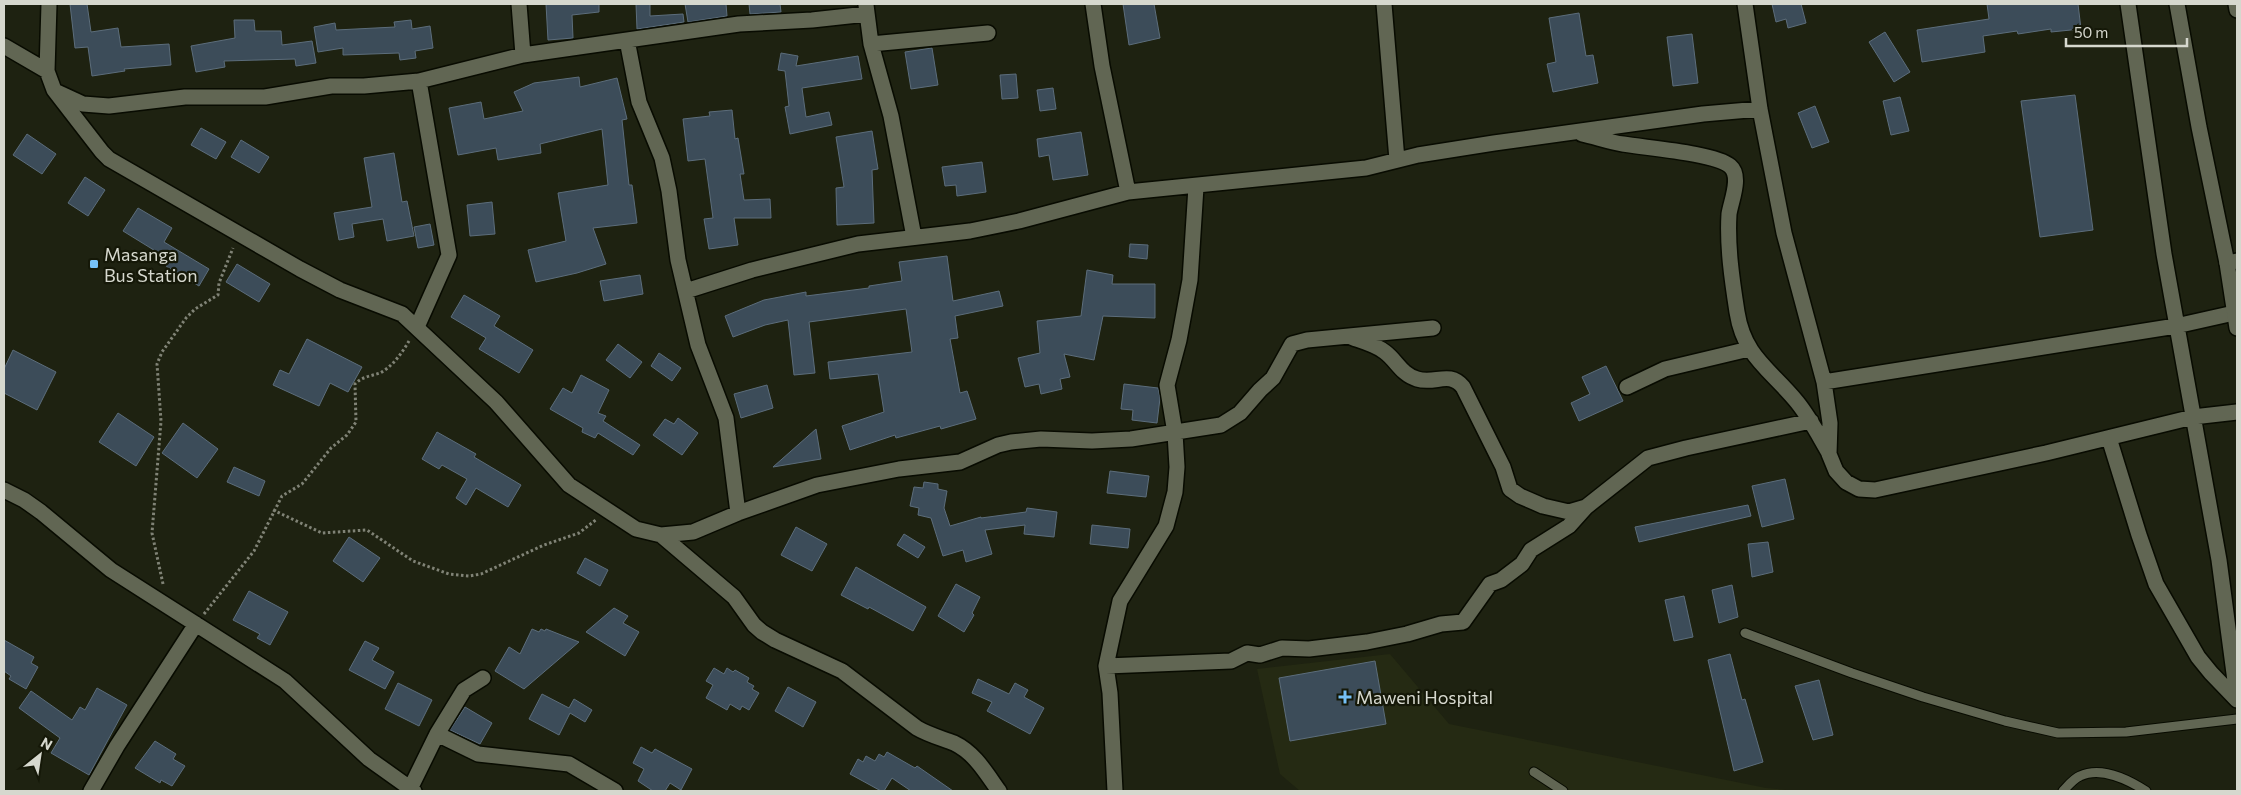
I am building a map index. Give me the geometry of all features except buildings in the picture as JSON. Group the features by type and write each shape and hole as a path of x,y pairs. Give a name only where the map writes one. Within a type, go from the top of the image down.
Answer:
{"street":[{"path":"49,4 46,71 54,90 95,145 110,159 300,269 340,290 402,314 496,402 569,485 636,529 660,536 693,532 738,513 817,485 899,470 960,462 998,445 1011,442 1041,439 1092,441 1152,437 1222,425 1240,413 1278,372 1292,344 1308,340 1433,328"},
{"path":"519,4 523,54"},
{"path":"1092,4 1102,66 1128,192"},
{"path":"1384,4 1397,160"},
{"path":"1745,4 1760,110 1784,233 1824,382 1830,423 1830,454"},
{"path":"2128,4 2176,326 2219,560 2237,696"},
{"path":"2177,4 2199,127 2232,262 2234,313 2237,328"},
{"path":"2236,4 2237,10"},
{"path":"54,90 74,101 109,106 185,97 265,97 331,86 364,86 419,81 523,54 739,24 812,20 866,9 871,44 891,116 914,236"},
{"path":"871,44 988,33"},
{"path":"627,40 639,102 662,158 674,223 678,260 698,345 726,418 738,513"},
{"path":"4,46 46,71"},
{"path":"418,327 449,255 419,81"},
{"path":"686,291 752,270 858,244 970,231 1019,221 1128,192 1196,187 1282,175 1366,168 1418,155 1574,132 1703,114 1760,110"},
{"path":"1574,132 1620,144 1716,159 1731,167 1734,172 1735,185 1729,213 1732,278 1739,327 1748,349 1778,380 1811,421 1830,454 1836,471 1846,482 1859,489 1875,490 2109,438 2193,417 2237,412"},
{"path":"1115,791 1110,693 1106,666 1120,601 1166,526 1175,492 1177,466 1175,433 1167,385 1179,340 1190,280 1196,187"},
{"path":"1824,382 2176,326 2234,313"},
{"path":"1348,336 1377,346 1409,377 1421,381 1454,378 1458,381 1463,387 1503,466 1510,489 1520,496 1543,506 1568,512 1586,507"},
{"path":"1626,387 1665,369 1748,349"},
{"path":"1106,666 1231,661 1247,653 1260,654 1282,648 1309,649 1357,643 1407,634 1440,624 1458,624 1463,622 1490,584 1501,580 1522,564 1531,550 1569,526 1586,507 1648,458 1811,421"},
{"path":"2109,438 2156,584 2198,657 2237,700"},
{"path":"4,490 24,500 41,512 111,570 196,624 225,640 285,681 369,759 412,790 437,734 464,690 483,678"},
{"path":"660,536 734,597 762,632 842,671 917,728 927,734 954,743 968,751 975,757 999,791"},
{"path":"91,791 117,746 196,624"},
{"path":"437,734 478,754 568,764 615,791"}],"lane":[{"path":"1745,633 1923,697 2005,721 2058,733 2126,732 2237,719"},
{"path":"1534,772 1564,791"},
{"path":"2063,791 2078,777 2091,772 2130,782 2146,791"}],"path":[{"path":"166,590 162,581 152,533 161,421 157,364 162,352 186,318 195,309 218,296 219,284 238,233"},
{"path":"196,624 254,551 273,510 282,496 302,484 331,448 348,435 356,422 355,384 358,380 382,372 393,363 402,353 418,327"},
{"path":"273,510 322,532 367,530 413,561 449,574 469,576 481,574 544,545 579,533 608,511"}],"shaded area":[{"name":"Maweni Hospital","path":"1390,654 1449,724 1766,788 1797,791 1300,791 1280,774 1257,669"}],"place":[{"name":"Masanga Bus Station","path":"94,264"},
{"name":"Maweni Hospital","path":"1345,697"}]}
